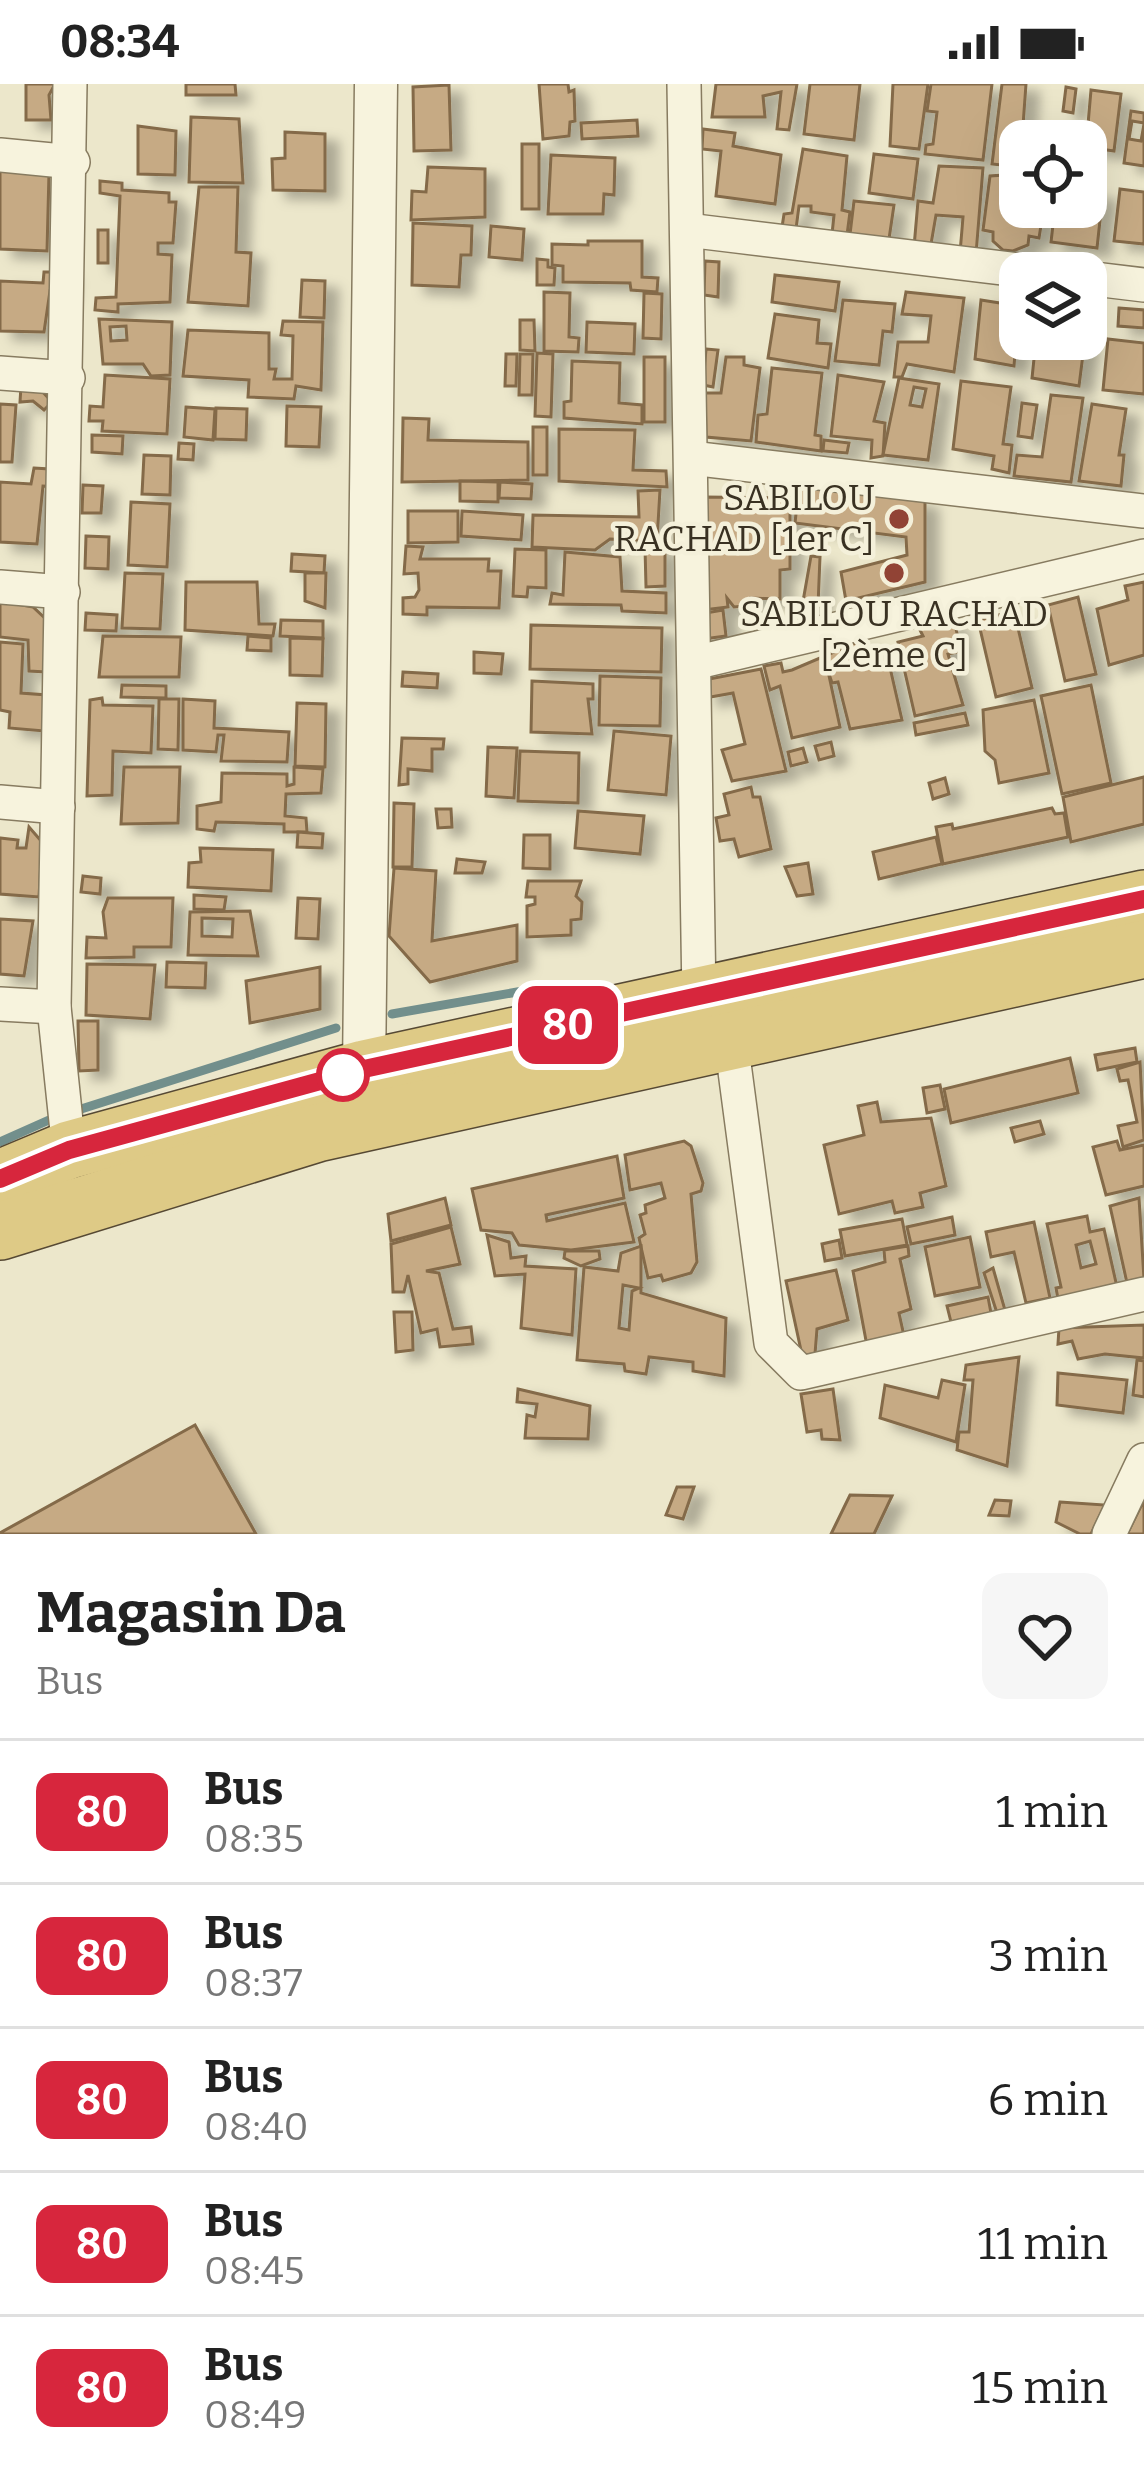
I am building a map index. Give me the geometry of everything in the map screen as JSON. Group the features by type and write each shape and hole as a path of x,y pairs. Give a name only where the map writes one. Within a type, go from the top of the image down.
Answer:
{"highway":[{"path":"0,1231 295,1139 1144,899"},
{"path":"0,1179 69,1150 364,1069 715,1019 1144,949"}],"street":[{"path":"69,1150 54,1007 73,162 70,84"},
{"path":"364,1069 376,84"},
{"path":"684,84 694,663 715,1019 771,1343 789,1367 801,1373 1144,1294"},
{"path":"0,155 73,162"},
{"path":"687,230 999,268"},
{"path":"1107,281 1144,285"},
{"path":"0,373 68,378"},
{"path":"691,458 1144,512"},
{"path":"694,663 1144,556"},
{"path":"0,586 63,592"},
{"path":"0,802 58,807"},
{"path":"0,1004 54,1007"},
{"path":"1108,1534 1144,1460"}],"building":[{"path":"26,84 55,84 49,95 51,120 26,120"},
{"path":"186,84 235,84 236,95 186,95"},
{"path":"539,84 568,84 569,92 574,90 575,121 570,122 569,136 543,139"},
{"path":"716,84 797,84 789,130 777,129 781,92 763,96 765,117 712,117"},
{"path":"810,84 860,84 854,140 804,134"},
{"path":"893,84 928,84 919,149 890,146"},
{"path":"931,84 992,84 983,160 925,154 926,145 933,144 937,112 927,111"},
{"path":"1002,84 1026,84 1023,120 999,120 999,165 992,164"},
{"path":"449,85 451,150 414,151 413,87"},
{"path":"1066,87 1076,89 1073,113 1063,111"},
{"path":"1091,90 1121,94 1114,151 1107,150 1107,120 1088,120"},
{"path":"1131,111 1144,113 1144,123 1132,121 1129,139 1141,141 1144,124 1144,166 1124,163"},
{"path":"191,117 239,119 243,183 189,182"},
{"path":"637,120 638,136 582,139 581,123"},
{"path":"138,126 176,131 175,175 138,174"},
{"path":"703,129 735,133 733,146 781,155 775,204 716,196 721,151 702,149"},
{"path":"285,132 325,134 325,191 273,190 272,159 285,158"},
{"path":"522,144 539,144 539,209 522,209"},
{"path":"803,149 847,156 842,210 850,212 847,235 832,234 834,215 811,212 811,206 799,206 796,229 782,227 784,214 792,213"},
{"path":"874,154 918,159 913,199 869,193"},
{"path":"551,155 615,158 614,195 604,194 603,214 548,214"},
{"path":"939,166 983,168 976,254 960,253 963,217 936,215 930,250 914,247 918,201 933,203"},
{"path":"428,167 485,169 485,217 411,220 412,191 426,192"},
{"path":"0,170 49,173 47,251 0,249"},
{"path":"999,175 999,228 1041,228 1039,238 1029,236 1028,245 1003,250 993,241 993,232 983,230 990,176"},
{"path":"100,181 122,183 122,190 169,193 169,202 176,202 173,243 158,243 158,254 172,255 170,302 118,304 118,312 95,310 96,298 116,297 120,196 100,193"},
{"path":"199,187 238,187 236,252 251,253 248,306 188,302"},
{"path":"1120,189 1144,192 1144,244 1114,241"},
{"path":"854,201 894,205 889,239 850,234"},
{"path":"413,223 472,226 471,255 461,255 459,287 412,285"},
{"path":"491,226 524,229 522,260 489,257"},
{"path":"1053,228 1099,228 1097,248 1051,242"},
{"path":"98,230 108,230 108,263 98,263"},
{"path":"588,241 642,241 642,277 658,278 657,292 631,290 630,283 563,282 563,266 552,265 552,244 588,245"},
{"path":"537,259 548,260 548,267 555,268 554,285 537,285"},
{"path":"705,261 719,262 718,297 704,295"},
{"path":"44,272 64,272 62,293 50,291 44,332 0,331 0,281 43,283"},
{"path":"775,275 839,282 835,311 772,302"},
{"path":"302,280 325,281 324,318 300,317"},
{"path":"544,292 570,293 569,337 579,338 578,352 544,351"},
{"path":"906,292 964,298 954,372 907,364 902,377 894,377 898,342 928,342 931,316 902,314"},
{"path":"644,293 662,294 661,339 643,338"},
{"path":"843,300 895,304 892,332 883,331 879,365 835,361"},
{"path":"981,300 999,303 999,360 1014,360 1014,366 975,359"},
{"path":"1119,308 1144,310 1144,328 1118,326"},
{"path":"775,314 819,320 817,343 831,344 828,368 768,358"},
{"path":"99,319 172,322 170,375 151,376 143,364 103,364","holes":["126,326 127,340 111,341 110,327"]},
{"path":"520,320 534,320 535,351 520,350"},
{"path":"283,321 323,322 321,390 296,386 294,399 248,397 249,380 183,376 188,330 269,333 269,369 276,369 274,379 292,379 293,336 281,335"},
{"path":"587,322 635,324 634,354 586,352"},
{"path":"1108,339 1144,343 1144,394 1103,390"},
{"path":"706,349 718,350 713,387 703,385"},
{"path":"537,353 553,354 551,417 535,416"},
{"path":"506,354 517,354 516,386 505,386"},
{"path":"520,354 533,354 532,395 519,395"},
{"path":"644,357 665,357 665,422 644,422"},
{"path":"726,357 744,357 744,365 760,368 751,441 706,437 705,393 721,393"},
{"path":"1034,360 1082,360 1079,386 1032,378"},
{"path":"572,361 620,363 619,403 642,405 642,424 564,418 564,402 571,401"},
{"path":"772,368 822,373 815,435 821,436 821,451 756,442 758,415 767,414"},
{"path":"105,375 170,379 167,434 102,431 103,421 89,421 90,406 103,407"},
{"path":"838,375 884,382 874,421 885,423 883,456 871,458 872,440 831,436"},
{"path":"899,378 939,384 928,460 883,455","holes":["914,387 926,389 922,407 910,405"]},
{"path":"961,381 1011,387 1003,444 1012,445 1009,473 992,469 994,456 953,449"},
{"path":"21,386 39,388 52,402 44,410 33,401 20,402"},
{"path":"1051,395 1083,398 1071,482 1014,476 1017,455 1042,457"},
{"path":"1022,403 1037,405 1032,438 1018,436"},
{"path":"0,404 16,405 12,462 0,462"},
{"path":"1092,404 1126,409 1119,455 1124,455 1121,486 1079,481"},
{"path":"287,406 321,407 319,447 286,446"},
{"path":"186,407 215,409 213,440 184,437"},
{"path":"216,408 247,409 246,440 215,439"},
{"path":"403,418 429,419 428,440 528,442 528,480 402,482"},
{"path":"533,427 547,427 547,475 533,475"},
{"path":"559,429 635,430 633,470 666,471 667,487 559,481"},
{"path":"92,435 123,436 122,454 92,452"},
{"path":"824,440 849,443 847,453 823,451"},
{"path":"179,443 194,444 193,460 178,459"},
{"path":"144,455 171,456 170,495 142,494"},
{"path":"34,468 65,470 63,487 43,486 37,544 0,542 0,482 31,484"},
{"path":"460,481 498,482 498,502 460,501"},
{"path":"500,482 532,484 531,499 499,498"},
{"path":"83,485 103,486 101,513 82,513"},
{"path":"799,485 925,501 925,582 846,601 841,572 907,555 906,537 795,523"},
{"path":"660,490 657,541 610,539 595,550 532,547 533,515 639,517 638,491"},
{"path":"704,497 790,498 790,569 780,570 780,599 750,598 744,606 734,607 727,598 728,607 703,610"},
{"path":"131,502 170,504 167,567 128,565"},
{"path":"408,511 458,511 458,542 408,543"},
{"path":"462,511 523,515 521,540 461,536"},
{"path":"86,536 109,537 108,569 85,568"},
{"path":"406,546 423,547 420,559 489,559 488,571 501,571 499,608 427,607 427,615 403,614 403,598 415,597 419,590 418,573 404,574"},
{"path":"665,547 665,586 646,587 645,548"},
{"path":"515,549 546,550 546,588 528,587 527,597 513,596"},
{"path":"565,552 620,557 622,591 666,593 666,613 622,611 621,605 550,604 552,593 563,595"},
{"path":"292,554 325,556 324,573 291,571"},
{"path":"811,556 820,557 818,606 802,607"},
{"path":"125,573 163,574 160,629 122,628"},
{"path":"305,573 326,573 325,608 305,601"},
{"path":"186,582 257,582 259,624 275,624 273,636 185,630"},
{"path":"1144,582 1144,655 1109,665 1097,609 1128,600 1125,586"},
{"path":"1078,597 1096,674 1065,681 1048,605"},
{"path":"0,601 33,607 50,623 46,672 29,671 28,640 0,637"},
{"path":"723,610 726,636 696,640 694,615"},
{"path":"1014,611 1032,688 996,697 978,620"},
{"path":"86,613 117,615 116,631 85,630"},
{"path":"281,620 323,621 323,638 280,636"},
{"path":"954,620 961,651 948,654 963,705 915,716 898,642 923,636 919,628"},
{"path":"531,625 662,628 661,672 530,669"},
{"path":"103,636 181,637 179,677 99,677"},
{"path":"248,636 271,638 271,651 247,650"},
{"path":"290,638 323,639 322,676 290,675"},
{"path":"862,640 865,655 886,650 902,720 850,729 838,682 832,683 828,671 840,727 792,738 780,686 770,690 764,666 781,663 783,672 792,670"},
{"path":"0,642 23,644 21,693 47,695 44,731 9,728 10,712 0,710"},
{"path":"474,652 503,654 501,674 474,673"},
{"path":"761,669 786,771 732,781 722,750 745,744 733,693 705,698 704,680"},
{"path":"403,672 438,674 437,688 402,686"},
{"path":"600,676 661,678 660,726 599,725"},
{"path":"532,681 593,684 593,699 588,699 592,734 531,732"},
{"path":"122,685 166,686 166,698 121,697"},
{"path":"1091,685 1111,783 1062,794 1041,696"},
{"path":"102,698 103,705 153,706 151,753 113,751 112,795 87,796 90,700"},
{"path":"159,699 179,699 178,750 158,749"},
{"path":"183,699 215,701 214,728 289,732 287,762 221,761 224,735 218,735 216,752 183,750"},
{"path":"1034,700 1049,773 999,783 995,760 985,751 983,710"},
{"path":"297,703 326,704 325,767 295,766"},
{"path":"965,713 968,725 916,735 914,723"},
{"path":"614,731 671,736 666,795 608,790"},
{"path":"402,738 444,739 443,749 432,749 432,771 408,769 408,784 399,785"},
{"path":"831,742 834,756 819,760 815,746"},
{"path":"488,747 517,748 514,798 486,796"},
{"path":"803,748 807,762 791,766 788,752"},
{"path":"520,751 579,753 578,803 518,801"},
{"path":"124,767 180,767 178,823 121,824"},
{"path":"294,767 323,769 321,793 286,794 285,816 306,818 307,832 284,832 284,824 216,822 214,831 197,829 197,806 221,802 222,773 287,774 287,786 294,784"},
{"path":"1144,777 1144,824 1071,842 1063,797"},
{"path":"945,778 949,794 933,799 929,783"},
{"path":"751,787 753,797 760,797 771,849 739,857 734,839 720,841 716,818 729,815 724,794"},
{"path":"394,803 414,804 412,867 393,867"},
{"path":"1052,808 1055,814 1064,813 1068,837 943,864 936,827 952,824 953,829"},
{"path":"436,809 451,809 452,827 438,828"},
{"path":"578,811 644,816 640,854 575,848"},
{"path":"29,827 42,842 39,897 0,894 0,838 18,840 17,848 26,848"},
{"path":"298,832 323,834 322,848 297,847"},
{"path":"524,835 550,835 550,869 523,868"},
{"path":"936,837 942,864 879,879 873,852"},
{"path":"200,848 273,850 271,891 188,887 189,863 201,862"},
{"path":"457,859 485,862 482,873 455,873"},
{"path":"808,863 813,894 797,896 785,867"},
{"path":"394,868 436,871 432,941 517,925 517,961 430,982 389,936"},
{"path":"83,876 101,878 100,894 81,892"},
{"path":"528,881 581,881 576,896 582,902 581,919 571,920 571,935 527,937 527,906 535,904 535,897 526,897"},
{"path":"194,895 226,897 224,910 194,909"},
{"path":"108,898 173,898 171,947 134,947 134,957 86,958 87,937 106,938 103,912"},
{"path":"298,898 320,899 318,939 296,938"},
{"path":"250,911 258,956 188,955 190,912","holes":["202,918 233,919 232,937 202,936"]},
{"path":"0,919 33,921 24,976 0,974"},
{"path":"167,962 206,963 205,988 166,987"},
{"path":"87,964 155,965 150,1019 86,1015"},
{"path":"320,967 320,1009 250,1023 246,981"},
{"path":"78,1021 98,1021 98,1070 79,1071"},
{"path":"1135,1048 1137,1062 1098,1070 1095,1055"},
{"path":"1070,1058 1078,1093 951,1123 944,1089"},
{"path":"1140,1062 1144,1140 1123,1147 1118,1126 1137,1122 1128,1080 1120,1081 1117,1069"},
{"path":"940,1085 945,1109 927,1113 923,1088"},
{"path":"877,1102 881,1122 931,1118 946,1186 920,1193 923,1207 895,1213 892,1201 839,1214 824,1145 864,1135 858,1106"},
{"path":"1040,1121 1044,1134 1015,1142 1011,1128"},
{"path":"684,1141 691,1146 703,1183 701,1191 691,1194 697,1262 691,1273 663,1281 661,1275 648,1278 639,1238 645,1234 640,1215 646,1213 645,1205 665,1198 661,1183 630,1190 625,1155"},
{"path":"1117,1141 1120,1150 1144,1145 1144,1186 1106,1195 1093,1147"},
{"path":"617,1156 624,1198 546,1215 547,1221 625,1203 634,1242 571,1250 519,1245 512,1233 481,1230 472,1189"},
{"path":"445,1198 451,1225 391,1241 388,1214"},
{"path":"1139,1198 1144,1279 1127,1283 1110,1206"},
{"path":"1087,1216 1090,1232 1104,1229 1117,1287 1058,1299 1056,1288 1061,1287 1047,1224","holes":["1090,1241 1096,1264 1081,1268 1076,1245"]},
{"path":"952,1217 955,1235 911,1244 907,1227"},
{"path":"902,1219 907,1245 845,1256 840,1230"},
{"path":"1034,1222 1050,1298 1026,1303 1014,1252 991,1257 986,1232"},
{"path":"451,1227 460,1264 426,1271 439,1273 453,1329 471,1327 473,1344 440,1347 437,1329 421,1333 408,1275 404,1292 393,1292 391,1244"},
{"path":"487,1235 509,1242 511,1258 526,1256 525,1266 576,1269 572,1335 521,1328 525,1274 495,1276"},
{"path":"970,1237 980,1287 935,1296 925,1247"},
{"path":"839,1240 842,1258 825,1261 822,1244"},
{"path":"641,1246 641,1293 726,1318 724,1376 693,1371 693,1362 649,1357 646,1374 625,1371 624,1364 577,1360 584,1267 618,1271 621,1253","holes":["623,1285 639,1288 632,1291 629,1330 619,1328"]},
{"path":"908,1246 909,1256 900,1259 911,1309 899,1313 904,1336 867,1346 853,1271 885,1262 884,1250"},
{"path":"565,1251 599,1251 600,1259 581,1266 564,1258"},
{"path":"993,1268 1005,1310 997,1313 984,1273"},
{"path":"836,1270 848,1320 817,1329 815,1354 802,1355 786,1281"},
{"path":"988,1297 991,1313 951,1322 947,1306"},
{"path":"394,1312 412,1312 413,1350 396,1352"},
{"path":"1144,1325 1144,1358 1105,1354 1078,1359 1072,1341 1058,1344 1059,1328"},
{"path":"1019,1357 1007,1466 957,1450 959,1432 969,1432 973,1380 964,1380 966,1365"},
{"path":"1137,1360 1144,1361 1144,1397 1133,1395"},
{"path":"1058,1373 1127,1380 1123,1413 1057,1405"},
{"path":"942,1380 965,1385 956,1442 880,1418 885,1385 938,1398"},
{"path":"518,1389 590,1406 588,1439 525,1438 527,1415 535,1417 537,1404 517,1402"},
{"path":"833,1389 840,1440 822,1439 821,1430 807,1432 801,1394"},
{"path":"195,1425 256,1534 0,1534 0,1533"},
{"path":"677,1487 694,1487 683,1519 666,1515"},
{"path":"850,1495 892,1496 874,1534 831,1534"},
{"path":"995,1500 1011,1501 1009,1516 989,1515"},
{"path":"1144,1500 1144,1534 1127,1534"},
{"path":"1060,1502 1105,1505 1091,1534 1080,1534 1056,1522"}],"waterway":[{"path":"392,1014 534,989"},
{"path":"78,1110 336,1028"},
{"path":"0,1142 49,1120"}],"bus line":[{"name":"80","path":"0,1179 69,1150 364,1069 1144,899"}],"place":[{"name":"SABILOU RACHAD [1er C]","path":"899,519"},
{"name":"SABILOU RACHAD [2ème C]","path":"894,573"}]}
